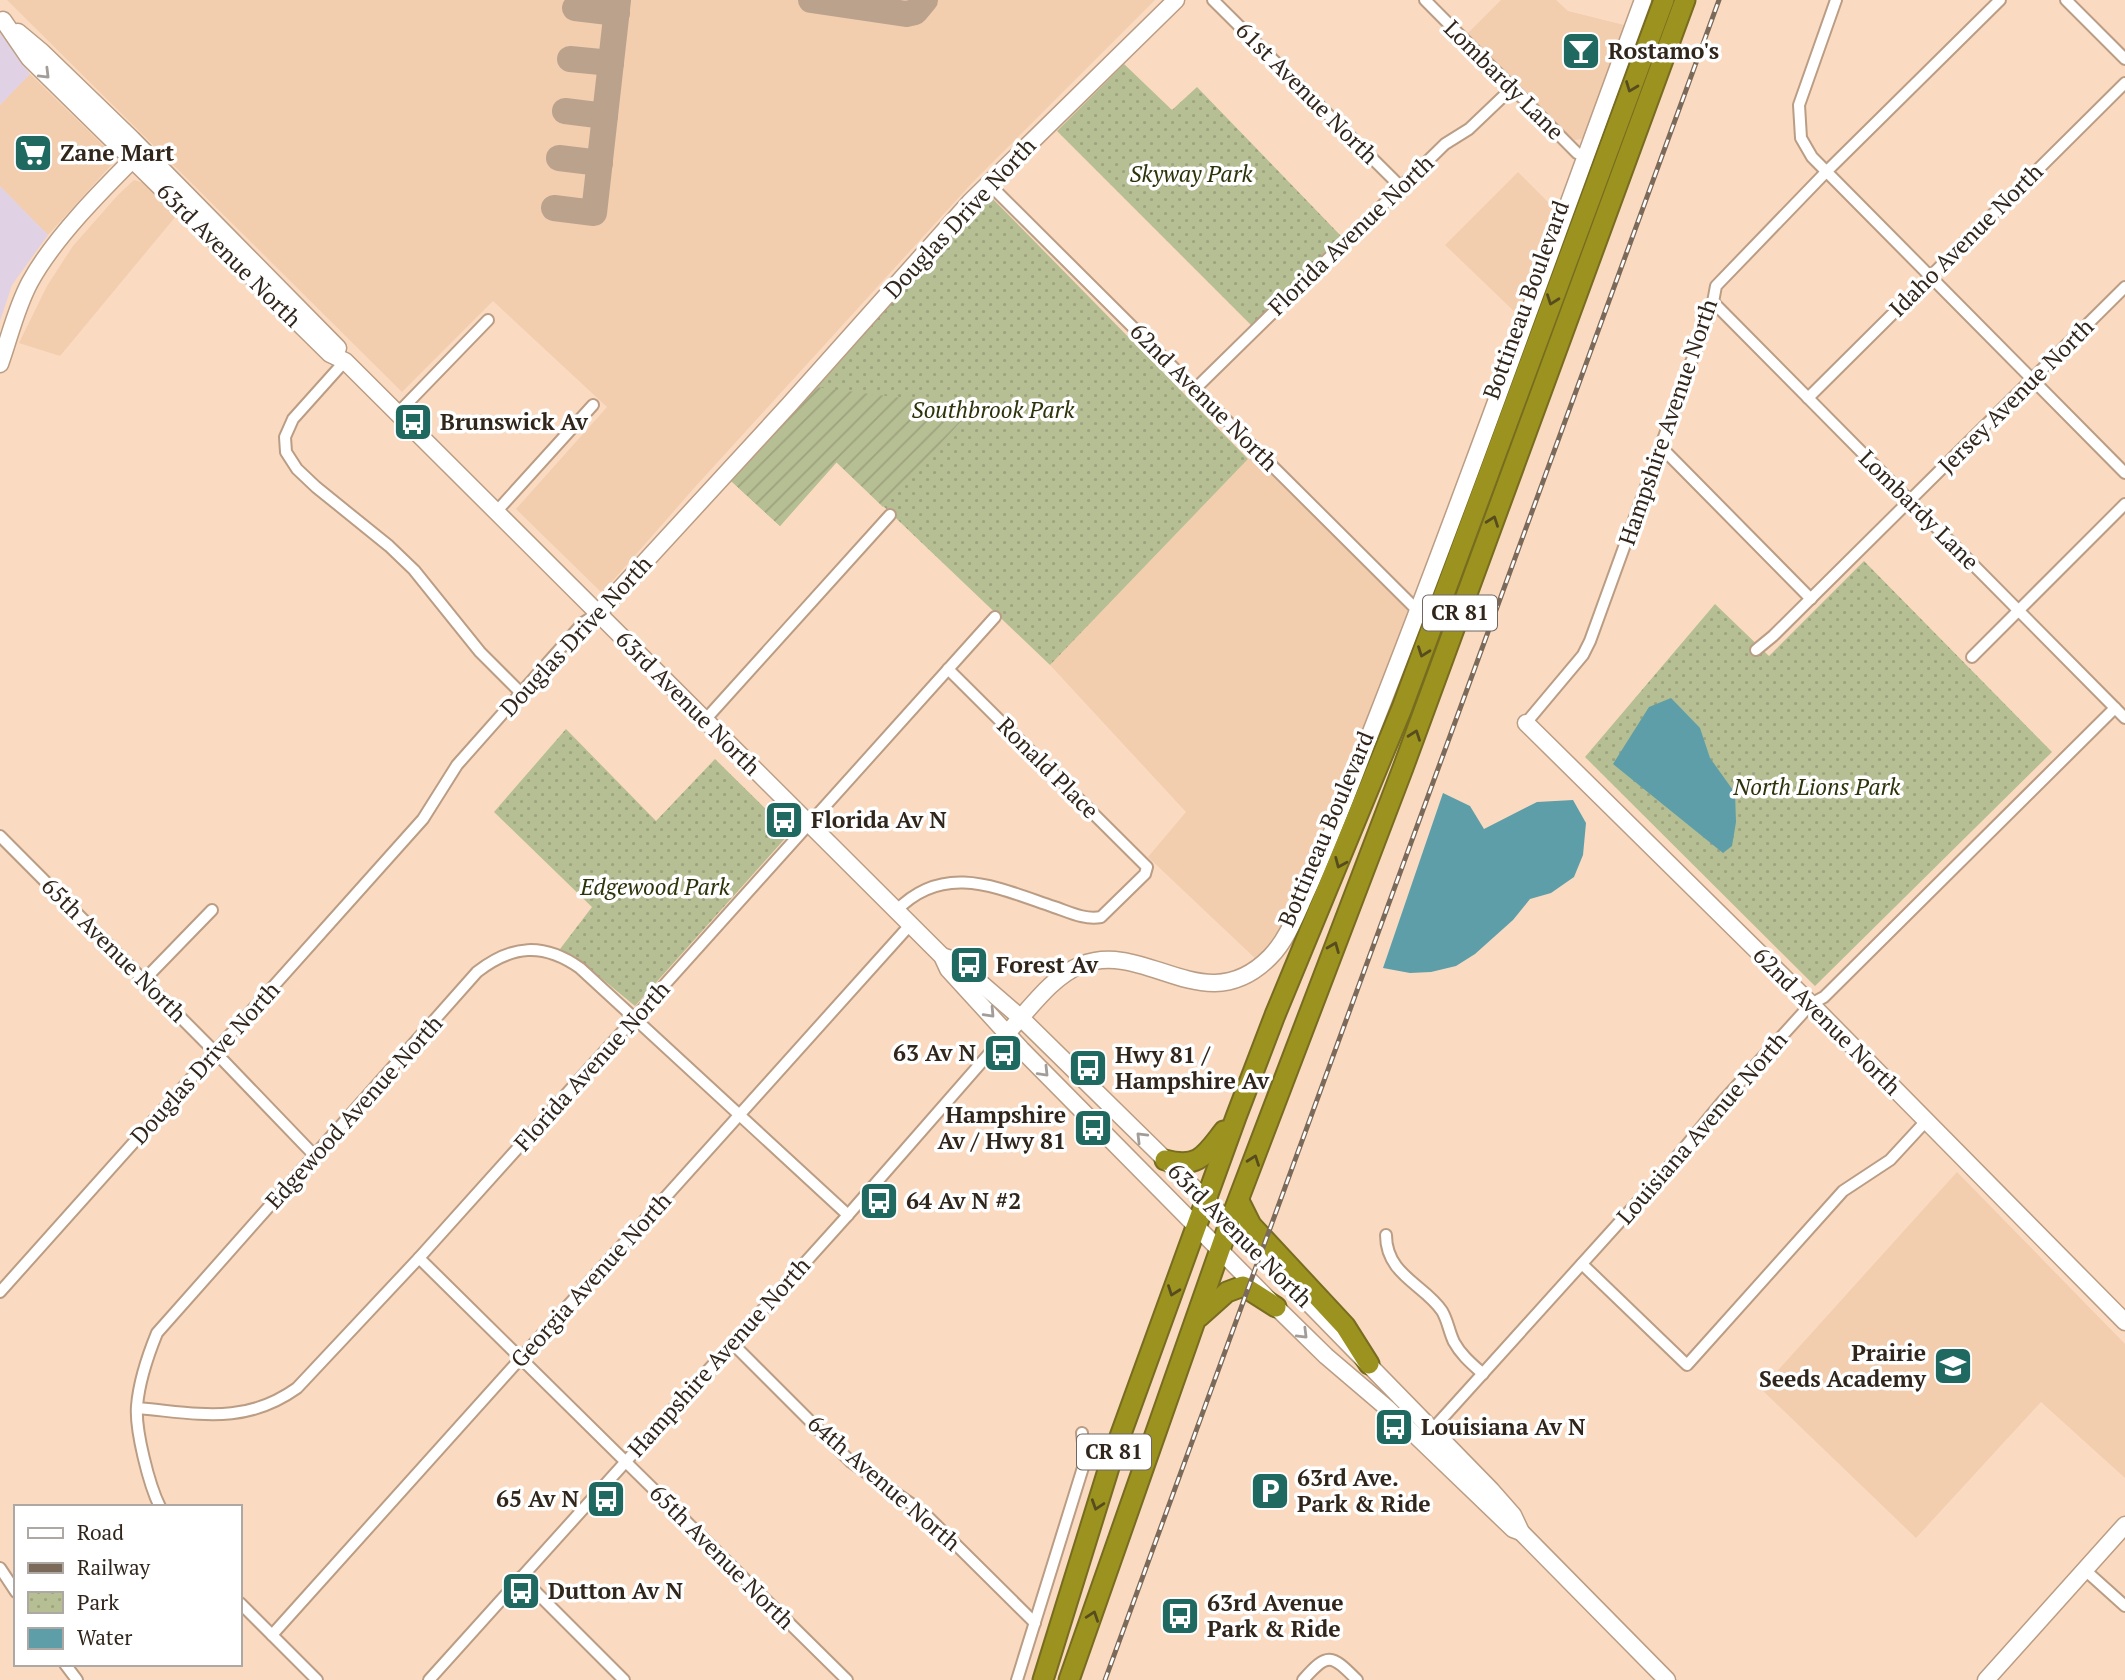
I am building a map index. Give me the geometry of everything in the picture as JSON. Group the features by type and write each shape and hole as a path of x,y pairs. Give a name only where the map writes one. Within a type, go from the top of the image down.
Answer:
{"highway":[{"name":"Bottineau Boulevard","path":"1043,1680 1110,1464 1236,1116 1402,708 1664,0"},
{"name":"Bottineau Boulevard","path":"1069,1680 1229,1224 1403,768 1685,0"},
{"path":"1165,1160 1181,1164 1199,1159 1211,1150 1236,1116"},
{"path":"1239,1201 1251,1225 1345,1326 1369,1364"},
{"path":"1196,1320 1227,1292 1243,1286 1276,1307"}],"street":[{"name":"Douglas Drive North","path":"0,1292 424,819 457,765 583,623 597,614 970,202 1176,0"},
{"name":"61st Avenue North","path":"1213,0 1400,186"},
{"name":"Lombardy Lane","path":"1424,0 1577,153 1585,156"},
{"path":"1008,1032 1063,975 1090,962 1128,963 1177,978 1208,983 1239,978 1271,956 1288,932 1328,844 1418,611 1643,0"},
{"path":"1836,0 1799,105 1801,138 1812,157 2125,473"},
{"name":"Hampshire Avenue North","path":"1526,723 1583,655 1590,641 1713,302 1716,286 1826,172 2000,0"},
{"path":"2066,0 2125,59"},
{"name":"63rd Avenue North","path":"2,19 42,52 137,155 286,292 340,349 345,361 397,414 942,956 948,968 1064,1093 1276,1307 1326,1356 1427,1436"},
{"name":"Idaho Avenue North","path":"1808,398 2125,83"},
{"name":"Florida Avenue North","path":"1195,389 1400,186 1445,144 1469,129 1512,88"},
{"path":"0,364 18,307 45,258 137,155"},
{"name":"62nd Avenue North","path":"989,184 1418,611"},
{"name":"Jersey Avenue North","path":"1756,650 1811,599 2125,287"},
{"name":"Lombardy Lane","path":"1713,302 2125,718"},
{"path":"397,414 488,320"},
{"path":"345,361 293,419 285,437 286,452 297,469 316,487 389,546 414,570 480,652 521,694"},
{"path":"496,512 593,405"},
{"path":"1661,447 1811,599"},
{"path":"1972,657 2125,504"},
{"path":"705,720 890,514"},
{"name":"Florida Avenue North","path":"137,1408 240,1414 279,1401 312,1373 635,1019 995,617"},
{"name":"Ronald Place","path":"896,911 915,893 928,888 976,883 1092,919 1106,915 1145,874 1147,867 948,669"},
{"name":"Louisiana Avenue North","path":"1427,1436 1811,1004 1824,997 2115,708"},
{"name":"62nd Avenue North","path":"1526,723 1811,1004 2125,1322"},
{"name":"65th Avenue North","path":"0,836 315,1156"},
{"path":"144,981 212,910"},
{"name":"Georgia Avenue North","path":"272,1635 910,925"},
{"name":"Edgewood Avenue North","path":"137,1408 157,1333 477,972 504,956 520,951 535,950 565,958 580,968 635,1019"},
{"name":"63rd Avenue North","path":"942,956 954,960 1021,1018 1165,1160 1369,1364 1427,1436 1513,1529 1521,1532 1667,1680"},
{"path":"635,1019 848,1215"},
{"name":"Hampshire Avenue North","path":"429,1680 848,1215 1008,1032"},
{"path":"1582,1264 1687,1365 1843,1191 1890,1160 1926,1121"},
{"path":"1386,1235 1386,1250 1413,1285 1440,1308 1453,1340 1463,1356 1483,1374"},
{"name":"65th Avenue North","path":"419,1258 846,1680"},
{"name":"64th Avenue North","path":"732,1343 851,1462 923,1512 1035,1623"},
{"path":"137,1408 149,1475 159,1505"},
{"path":"1017,1680 1085,1461 1082,1433"},
{"path":"1986,1680 2125,1525"},
{"path":"0,1568 14,1589"},
{"path":"2085,1570 2125,1606"},
{"path":"521,1577 624,1680"},
{"path":"242,1605 317,1680"},
{"path":"1303,1680 1322,1660 1328,1658 1339,1663 1357,1680"}],"shaded area":[{"path":"7,0 1155,0 972,183 602,593 516,509 607,407 493,301 402,392"},
{"path":"1501,0 1556,0 1568,11 1628,26 1587,134 1582,139 1569,138 1467,34"},
{"path":"0,33 30,74 0,105"},
{"path":"30,74 110,152 113,163 48,235 0,186 0,105"},
{"path":"1518,172 1557,211 1520,317 1445,245"},
{"path":"134,180 144,183 176,216 60,356 19,343 47,286 73,246"},
{"path":"0,186 48,235 12,285 0,321"},
{"path":"1252,455 1407,609 1410,621 1285,927 1259,962 1148,857 1186,812 1050,665"},
{"name":"Prairie Seeds Academy","path":"1957,1172 2125,1344 2125,1478 2041,1402 1916,1538 1761,1389"}],"green space":[{"name":"Skyway Park","path":"1124,64 1172,110 1197,87 1341,236 1252,326 1057,131"},
{"name":"Southbrook Park","path":"989,195 1248,459 1050,665 837,462 780,526 730,480"},
{"path":"815,387 974,407 883,507 836,462 780,526 730,480"},
{"name":"North Lions Park","path":"1864,561 2052,752 1815,986 1585,757 1715,604 1769,656"},
{"name":"Edgewood Park","path":"566,729 656,821 715,759 790,833 635,1006 578,959 560,949 592,907 494,812"}],"water":[{"path":"1671,698 1700,728 1710,758 1735,793 1736,822 1732,846 1723,853 1613,764 1649,707"},
{"path":"1443,793 1470,806 1484,829 1537,802 1573,800 1586,823 1583,855 1574,877 1551,893 1530,899 1513,920 1475,954 1456,966 1431,972 1410,973 1383,968"}],"taxiway":[{"path":"554,208 594,213 618,0"},
{"path":"811,0 906,14 915,12 925,0"},
{"path":"575,8 617,13"},
{"path":"570,59 611,63"},
{"path":"565,111 605,116"},
{"path":"559,158 600,163"}],"railway":[{"path":"1105,1680 1719,0"}],"place":[{"name":"Rostamo's","path":"1581,51"},
{"name":"Zane Mart","path":"33,153"},
{"name":"Brunswick Av","path":"413,422"},
{"name":"Florida Av N","path":"784,820"},
{"name":"Forest Av","path":"969,965"},
{"name":"63 Av N","path":"1003,1053"},
{"name":"Hwy 81 / Hampshire Av","path":"1088,1068"},
{"name":"Hampshire Av / Hwy 81","path":"1093,1128"},
{"name":"64 Av N #2","path":"879,1201"},
{"name":"Prairie Seeds Academy","path":"1953,1366"},
{"name":"Louisiana Av N","path":"1394,1427"},
{"name":"63rd Ave. Park & Ride","path":"1270,1491"},
{"name":"65 Av N","path":"606,1499"},
{"name":"Dutton Av N","path":"521,1591"},
{"name":"63rd Avenue Park & Ride","path":"1180,1616"}]}
